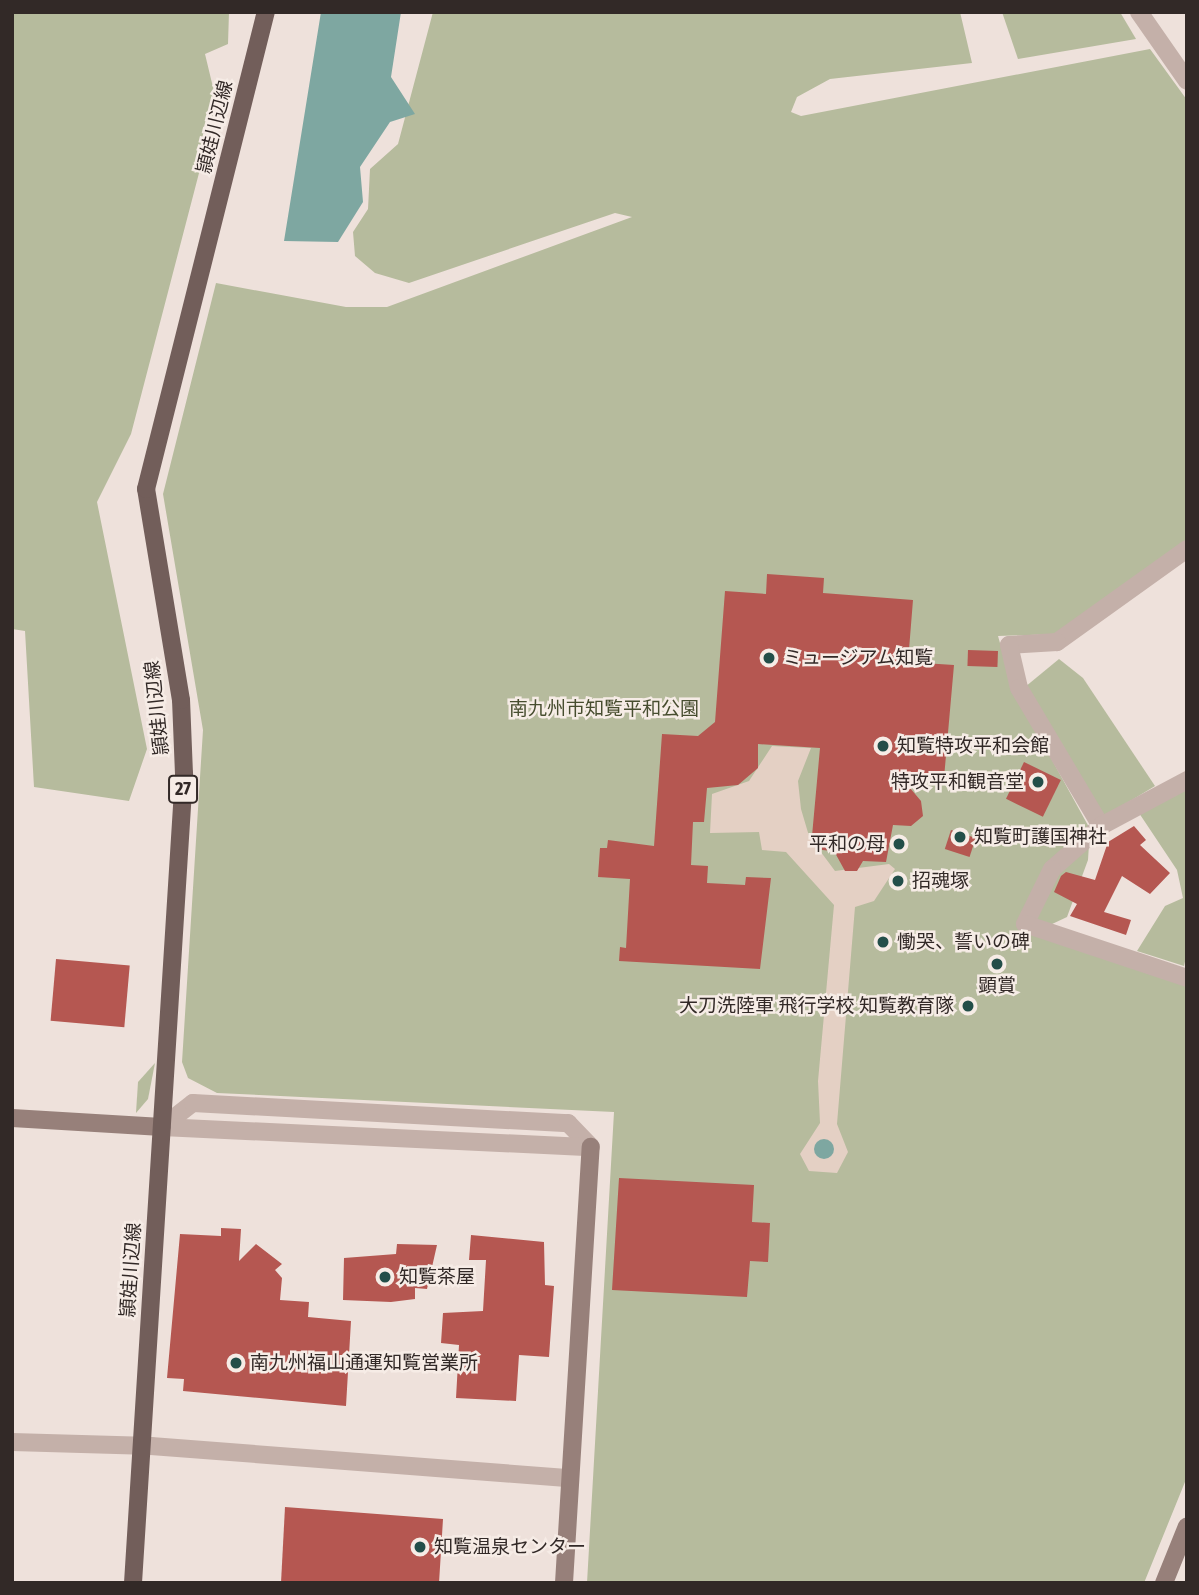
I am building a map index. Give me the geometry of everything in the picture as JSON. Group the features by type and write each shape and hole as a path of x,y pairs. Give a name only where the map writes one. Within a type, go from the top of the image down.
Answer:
{"main road":[{"name":"頴娃川辺線","path":"133,1583 184,735 146,489 266,12"}],"street":[{"path":"1139,12 1187,81"},
{"path":"1101,826 1019,688 1009,645 1057,642 1187,549"},
{"path":"1187,780 1101,826 1052,869 1025,924 1187,978"},
{"path":"162,1127 193,1103 568,1123 591,1147 564,1583"},
{"path":"12,1118 591,1147"},
{"path":"12,1442 140,1446 569,1478"},
{"path":"1164,1583 1187,1526"}],"green space":[{"path":"12,12 229,12 228,44 205,54 217,104 131,434 97,502 147,749 129,801 34,787 25,631 12,629"},
{"name":"南九州市知覧平和公園","path":"433,12 960,12 972,63 830,79 797,97 791,112 801,116 1150,49 1187,100 1187,541 1057,634 998,636 1013,689 1090,829 1088,860 1067,917 1050,925 1187,986 1187,1477 1144,1583 587,1583 614,1112 217,1093 188,1078 182,1062 203,730 163,494 216,283 346,307 387,307 632,217 615,213 409,283 375,273 355,256 353,232 368,209 370,169 398,144"},
{"path":"1002,12 1120,12 1136,39 1018,59"},
{"path":"1059,659 1083,678 1155,786 1102,818 1025,687"},
{"path":"1187,789 1187,953 1184,966 1137,951 1165,906 1183,898 1177,870 1139,813"},
{"path":"155,1063 148,1099 136,1113 138,1082"}],"shaded area":[{"path":"772,746 811,748 798,781 801,809 809,836 835,871 889,864 895,869 874,901 855,907 837,1124 848,1152 837,1173 809,1171 800,1154 820,1123 818,1081 834,905 786,852 762,850 759,832 710,833 712,794 749,781"}],"water":[{"path":"321,12 401,12 391,77 415,114 390,122 360,167 363,202 338,242 284,241"},
{"path":"824,1139 831,1142 834,1149 831,1156 824,1159 817,1156 814,1149 817,1142"}],"building":[{"path":"767,574 824,578 823,593 913,600 908,662 954,665 944,778 899,775 921,801 923,816 911,826 893,825 886,862 863,861 857,871 845,871 834,851 822,850 822,841 812,836 820,748 758,744 758,768 738,785 707,788 704,822 693,822 691,865 708,866 707,883 745,885 746,877 771,878 760,969 619,961 620,947 626,948 630,879 598,877 600,848 607,848 608,840 654,846 662,734 698,736 715,722 725,591 766,594"},
{"path":"968,650 998,651 997,667 967,666"},
{"name":"特攻平和観音堂","path":"1024,762 1061,780 1043,817 1006,799"},
{"path":"1134,826 1146,840 1140,845 1170,873 1150,894 1122,876 1104,912 1131,920 1126,935 1070,916 1077,904 1054,892 1061,876 1066,872 1095,880 1108,842"},
{"name":"知覧町護国神社","path":"951,830 976,838 970,857 945,849"},
{"path":"56,959 130,965 124,1027 51,1021"},
{"path":"619,1178 754,1185 752,1222 770,1223 768,1262 750,1261 747,1297 612,1290"},
{"path":"221,1228 241,1229 239,1261 256,1244 282,1264 275,1270 282,1278 280,1300 309,1302 308,1317 351,1321 346,1406 183,1391 184,1379 167,1378 180,1234 221,1236"},
{"path":"471,1235 544,1242 545,1285 554,1286 549,1357 519,1355 516,1401 456,1398 459,1345 441,1343 443,1313 483,1311 486,1260 469,1260"},
{"name":"知覧茶屋","path":"397,1244 437,1245 427,1289 415,1288 415,1299 391,1302 343,1300 344,1258 396,1254"},
{"path":"285,1507 443,1519 439,1583 281,1583"}],"place":[{"name":"ミュージアム知覧","path":"769,658"},
{"name":"知覧特攻平和会館","path":"883,746"},
{"name":"特攻平和観音堂","path":"1038,782"},
{"name":"知覧町護国神社","path":"960,837"},
{"name":"平和の母","path":"899,844"},
{"name":"招魂塚","path":"898,881"},
{"name":"慟哭、誓いの碑","path":"883,942"},
{"name":"顕賞","path":"997,964"},
{"name":"大刀洗陸軍 飛行学校 知覧教育隊","path":"968,1006"},
{"name":"知覧茶屋","path":"385,1277"},
{"name":"南九州福山通運知覧営業所","path":"236,1363"},
{"name":"知覧温泉センター","path":"420,1547"}]}
